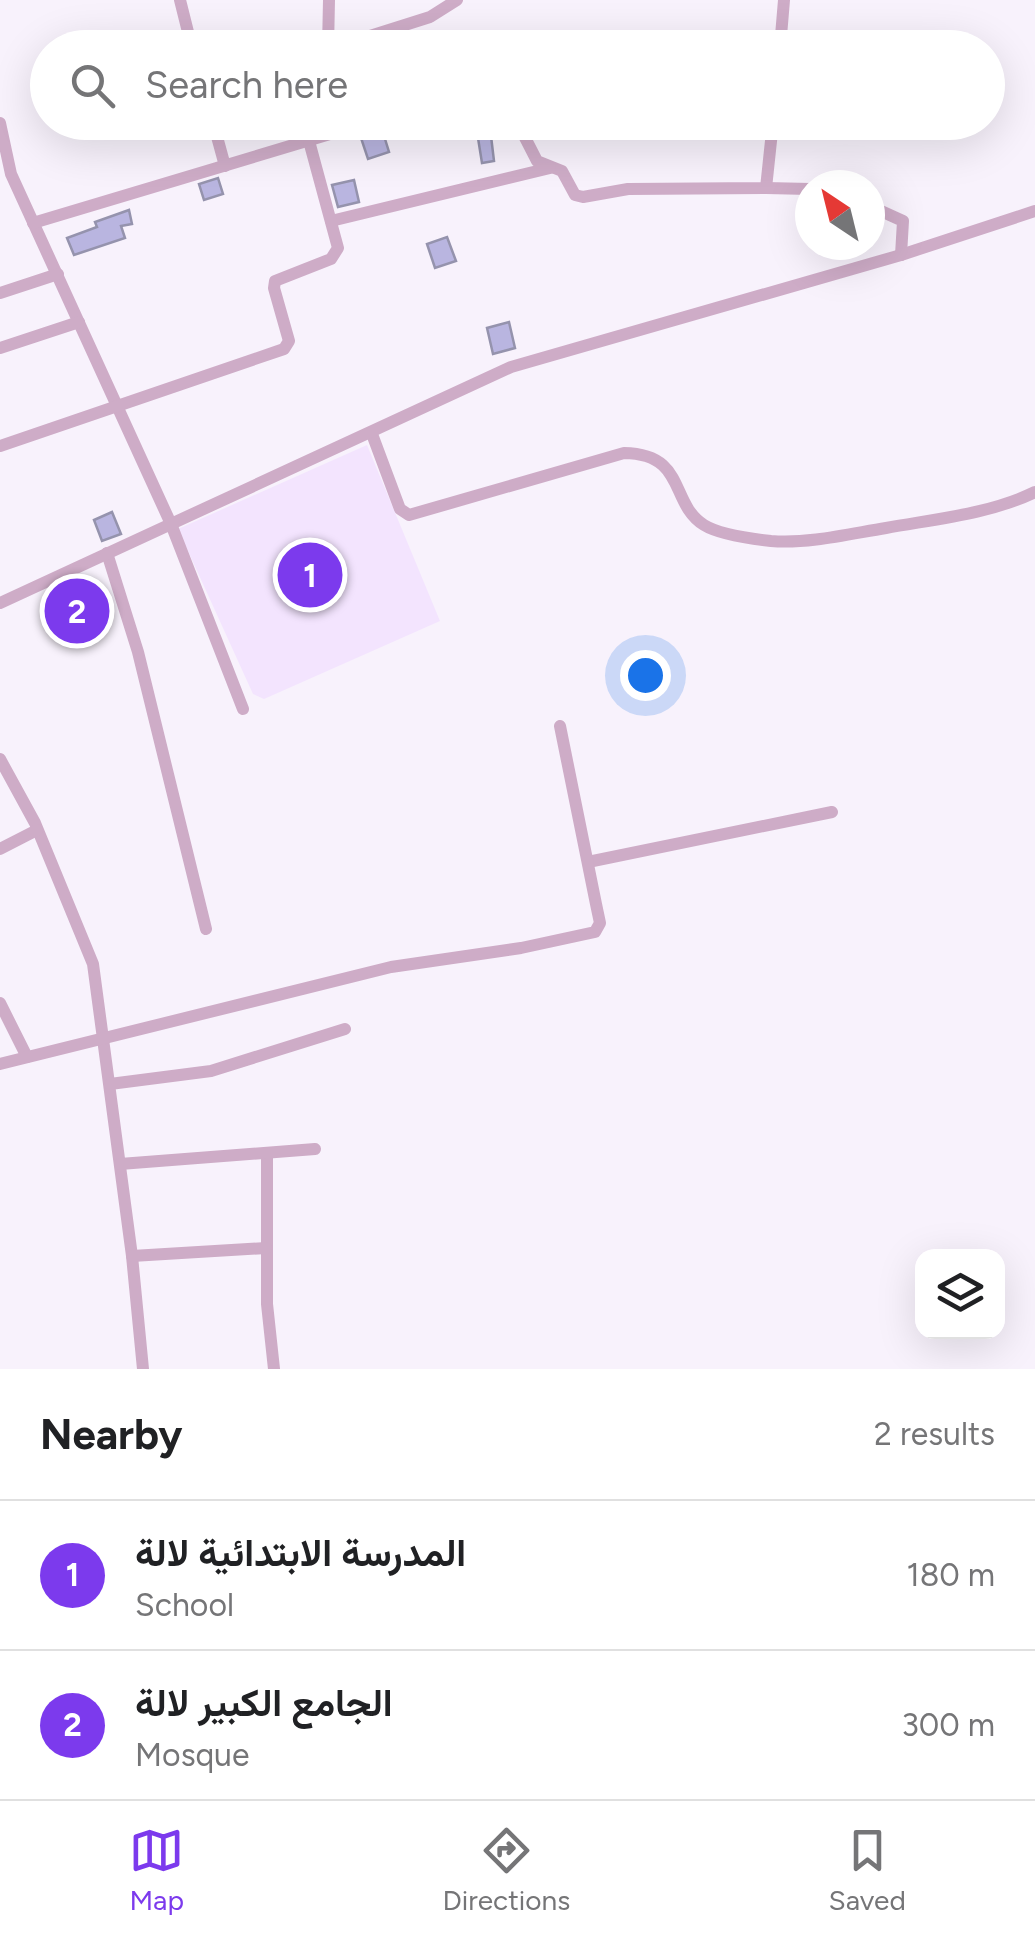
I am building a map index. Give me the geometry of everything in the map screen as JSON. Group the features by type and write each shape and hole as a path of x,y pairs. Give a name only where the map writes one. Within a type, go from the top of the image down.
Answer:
{"street":[{"path":"180,0 188,30"},
{"path":"329,0 330,30"},
{"path":"388,30 430,17 457,0"},
{"path":"782,30 784,0"},
{"path":"0,123 12,174 171,524 243,709"},
{"path":"218,140 225,166"},
{"path":"526,140 534,156 550,168 562,171 579,197 638,189 795,189"},
{"path":"766,188 772,140"},
{"path":"0,446 284,349 289,340 274,284 334,256 338,248 310,141 33,222"},
{"path":"331,221 550,168"},
{"path":"0,603 511,368 901,255 1035,211"},
{"path":"885,212 902,219 901,255"},
{"path":"0,293 58,274"},
{"path":"0,348 79,322"},
{"path":"372,434 400,509 408,515 624,453 640,454 662,465 672,474 696,517 708,528 771,541 843,535 919,522 1002,505 1035,492"},
{"path":"107,553 138,652 206,929"},
{"path":"0,1064 391,966 522,948 596,932 600,924 560,726"},
{"path":"0,758 37,830 94,964 143,1369"},
{"path":"588,862 832,812"},
{"path":"0,849 37,830"},
{"path":"0,1003 27,1057"},
{"path":"110,1084 210,1072 345,1029"},
{"path":"120,1164 315,1149"},
{"path":"268,1153 266,1304 274,1369"},
{"path":"132,1256 266,1248"}],"shaded area":[{"path":"367,445 440,621 264,699 253,694 178,529"}],"building":[{"path":"362,140 385,140 389,152 368,159"},
{"path":"478,140 491,140 494,161 482,163"},
{"path":"218,178 223,194 204,200 199,184"},
{"path":"354,180 359,202 338,207 332,185"},
{"path":"129,210 132,224 121,226 125,238 74,255 67,238 97,227 95,222"},
{"path":"447,237 456,261 435,268 427,244"},
{"path":"509,322 515,348 493,354 487,328"},
{"path":"112,512 121,534 102,541 94,520"}],"place":[{"name":"المدرسة الابتدائية لالة","path":"310,575"},
{"name":"الجامع الكبير لالة","path":"77,611"}]}
